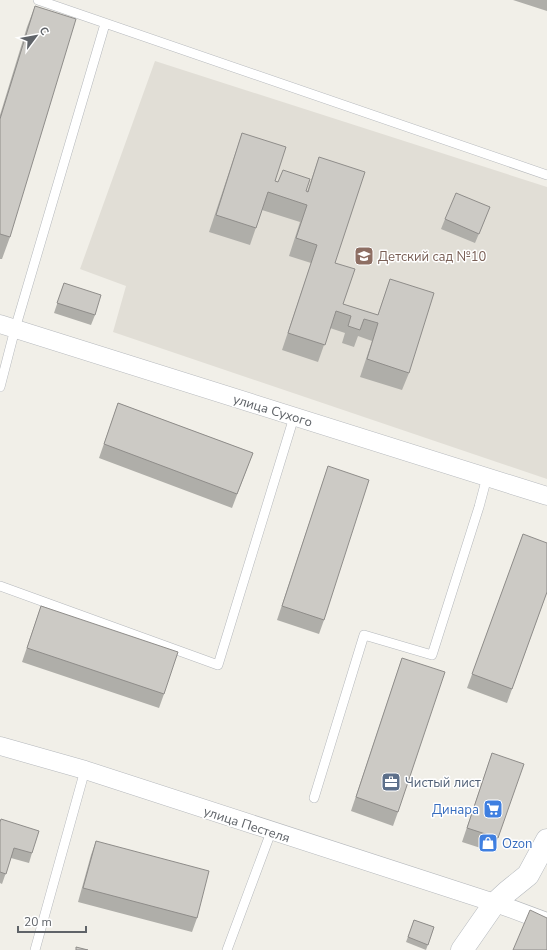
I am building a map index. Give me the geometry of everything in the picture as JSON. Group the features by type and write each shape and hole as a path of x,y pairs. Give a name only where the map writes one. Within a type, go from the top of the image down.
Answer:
{"street":[{"name":"улица Сухого","path":"8,327 547,496"},
{"name":"улица Пестеля","path":"0,746 85,770 271,832 504,906 547,922"},
{"path":"462,950 494,904 528,875 547,840"}],"lane":[{"path":"38,0 547,175"},
{"path":"0,387 8,327 106,24"},
{"path":"0,586 218,665 294,417"},
{"path":"314,798 364,635 432,655 479,507 487,477"},
{"path":"35,950 85,770"},
{"path":"227,950 271,832"}],"shaded area":[{"path":"155,61 547,187 547,479 113,332 126,286 80,269"}],"building":[{"path":"35,6 76,19 10,237 0,234 0,119"},
{"path":"242,133 286,147 275,181 278,182 283,170 310,179 306,191 308,192 319,157 365,172 335,263 355,269 343,304 378,315 390,279 434,293 409,373 367,359 378,323 364,319 360,330 348,326 351,316 336,311 325,345 288,333 317,245 296,238 307,205 268,192 256,228 216,215"},
{"path":"456,193 490,207 479,234 445,219"},
{"path":"64,283 101,295 95,315 57,303"},
{"path":"118,403 253,453 237,494 104,444"},
{"path":"328,466 369,480 324,620 282,606"},
{"path":"523,534 547,543 547,592 512,689 472,674"},
{"path":"41,606 178,652 164,694 27,648"},
{"path":"402,658 445,672 398,812 356,797"},
{"path":"492,753 524,764 498,838 467,828"},
{"path":"1,819 39,831 32,853 14,848 6,874 0,872"},
{"path":"96,841 209,871 197,918 83,888"},
{"path":"530,910 547,918 547,950 513,950"},
{"path":"414,920 434,927 428,945 408,937"},
{"path":"76,947 88,950 76,950"}],"place":[{"name":"Детский сад №10","path":"364,256"},
{"name":"Чистый лист","path":"391,782"},
{"name":"Динара","path":"493,809"},
{"name":"Ozon","path":"488,843"}]}
